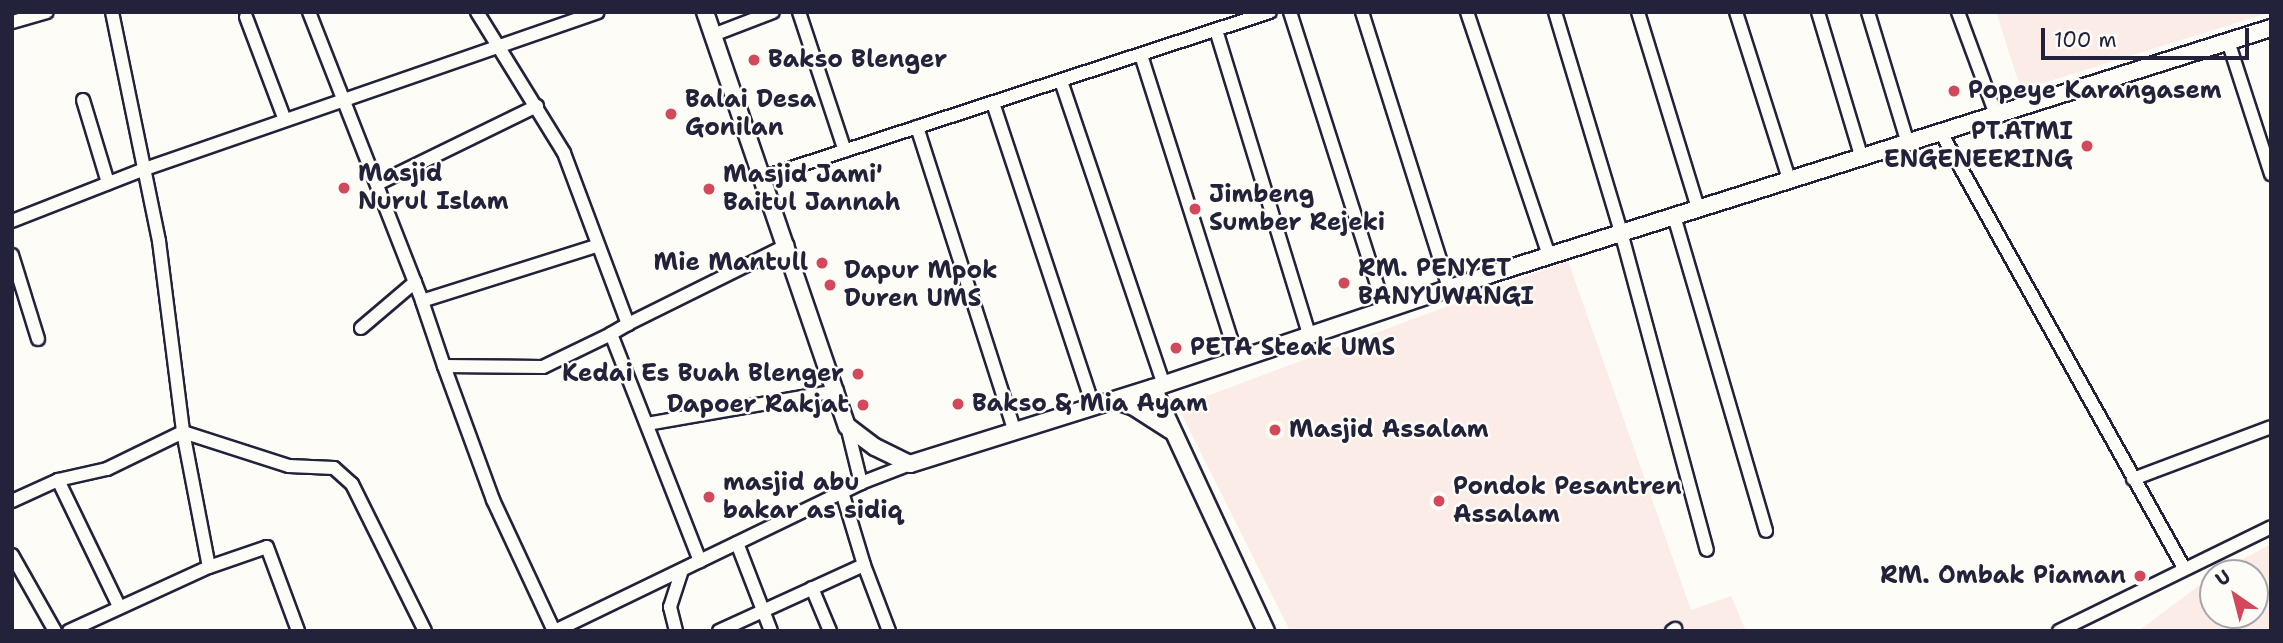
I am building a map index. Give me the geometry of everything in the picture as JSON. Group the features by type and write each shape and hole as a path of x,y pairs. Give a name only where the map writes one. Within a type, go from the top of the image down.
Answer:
{"street":[{"path":"12,22 47,12"},
{"path":"112,12 170,306 183,432 209,567"},
{"path":"309,12 415,282 493,500 555,631 586,625 700,561 861,483 910,464 1159,387 1385,309 1907,140 2228,41 2270,31"},
{"path":"477,12 564,153 596,246 628,324"},
{"path":"12,221 142,170 498,44 597,12"},
{"path":"705,12 837,391 861,483"},
{"path":"713,35 773,12"},
{"path":"799,12 845,151"},
{"path":"764,177 1270,12"},
{"path":"1290,12 1385,309"},
{"path":"1362,12 1449,288"},
{"path":"1467,12 1549,255"},
{"path":"1555,12 1622,232 1707,550"},
{"path":"1638,12 1698,208"},
{"path":"1736,12 1790,179"},
{"path":"1818,12 1861,155"},
{"path":"1868,12 1907,140"},
{"path":"1958,12 1995,112"},
{"path":"246,17 285,120"},
{"path":"1216,30 1309,335"},
{"path":"2228,41 2271,174"},
{"path":"1141,55 1238,360"},
{"path":"1061,81 1172,431 1266,631"},
{"path":"83,100 108,183"},
{"path":"993,103 1093,406"},
{"path":"377,184 537,106"},
{"path":"917,127 1015,432"},
{"path":"1940,131 2184,568"},
{"path":"1674,216 1766,531"},
{"path":"444,366 543,367 787,245"},
{"path":"422,301 596,246"},
{"path":"12,255 38,340"},
{"path":"361,328 415,282"},
{"path":"611,334 700,561"},
{"path":"647,424 837,391"},
{"path":"1112,400 1135,407 1172,431"},
{"path":"847,426 875,447 910,464"},
{"path":"2133,479 2271,427"},
{"path":"12,501 58,480 107,469 183,432 289,466 324,466 343,474 374,525 425,631"},
{"path":"58,480 119,606"},
{"path":"842,492 864,565 889,631"},
{"path":"2059,631 2271,527"},
{"path":"737,543 771,631"},
{"path":"69,631 209,567 270,548 298,631"},
{"path":"12,555 55,631"},
{"path":"719,631 744,625 764,609 864,565"},
{"path":"676,631 670,607 682,571"},
{"path":"812,588 830,631"}],"shaded area":[{"path":"1996,12 2271,12 2021,90"},
{"name":"Pondok Pesantren Assalam","path":"1568,261 1691,610 1731,596 1746,631 1290,631 1178,407"},
{"path":"2271,544 2271,631 2138,631 2199,585 2199,629 2269,629 2269,559 2243,559"}],"place":[{"name":"Bakso Blenger","path":"754,60"},
{"name":"Popeye Karangasem","path":"1954,91"},
{"name":"Balai Desa Gonilan","path":"671,114"},
{"name":"PT.ATMI ENGENEERING","path":"2087,146"},
{"name":"Masjid Nurul Islam","path":"344,188"},
{"name":"Masjid Jami' Baitul Jannah","path":"709,189"},
{"name":"Jimbeng Sumber Rejeki","path":"1195,209"},
{"name":"Mie Mantull","path":"822,263"},
{"name":"RM. PENYET BANYUWANGI","path":"1344,283"},
{"name":"Dapur Mpok Duren UMS","path":"830,285"},
{"name":"PETA Steak UMS","path":"1176,348"},
{"name":"Kedai Es Buah Blenger","path":"858,374"},
{"name":"Bakso & Mia Ayam","path":"958,404"},
{"name":"Dapoer Rakjat","path":"863,405"},
{"name":"Masjid Assalam","path":"1275,430"},
{"name":"masjid abu bakar as sidiq","path":"709,497"},
{"name":"Pondok Pesantren Assalam","path":"1439,501"},
{"name":"RM. Ombak Piaman","path":"2140,576"}]}
